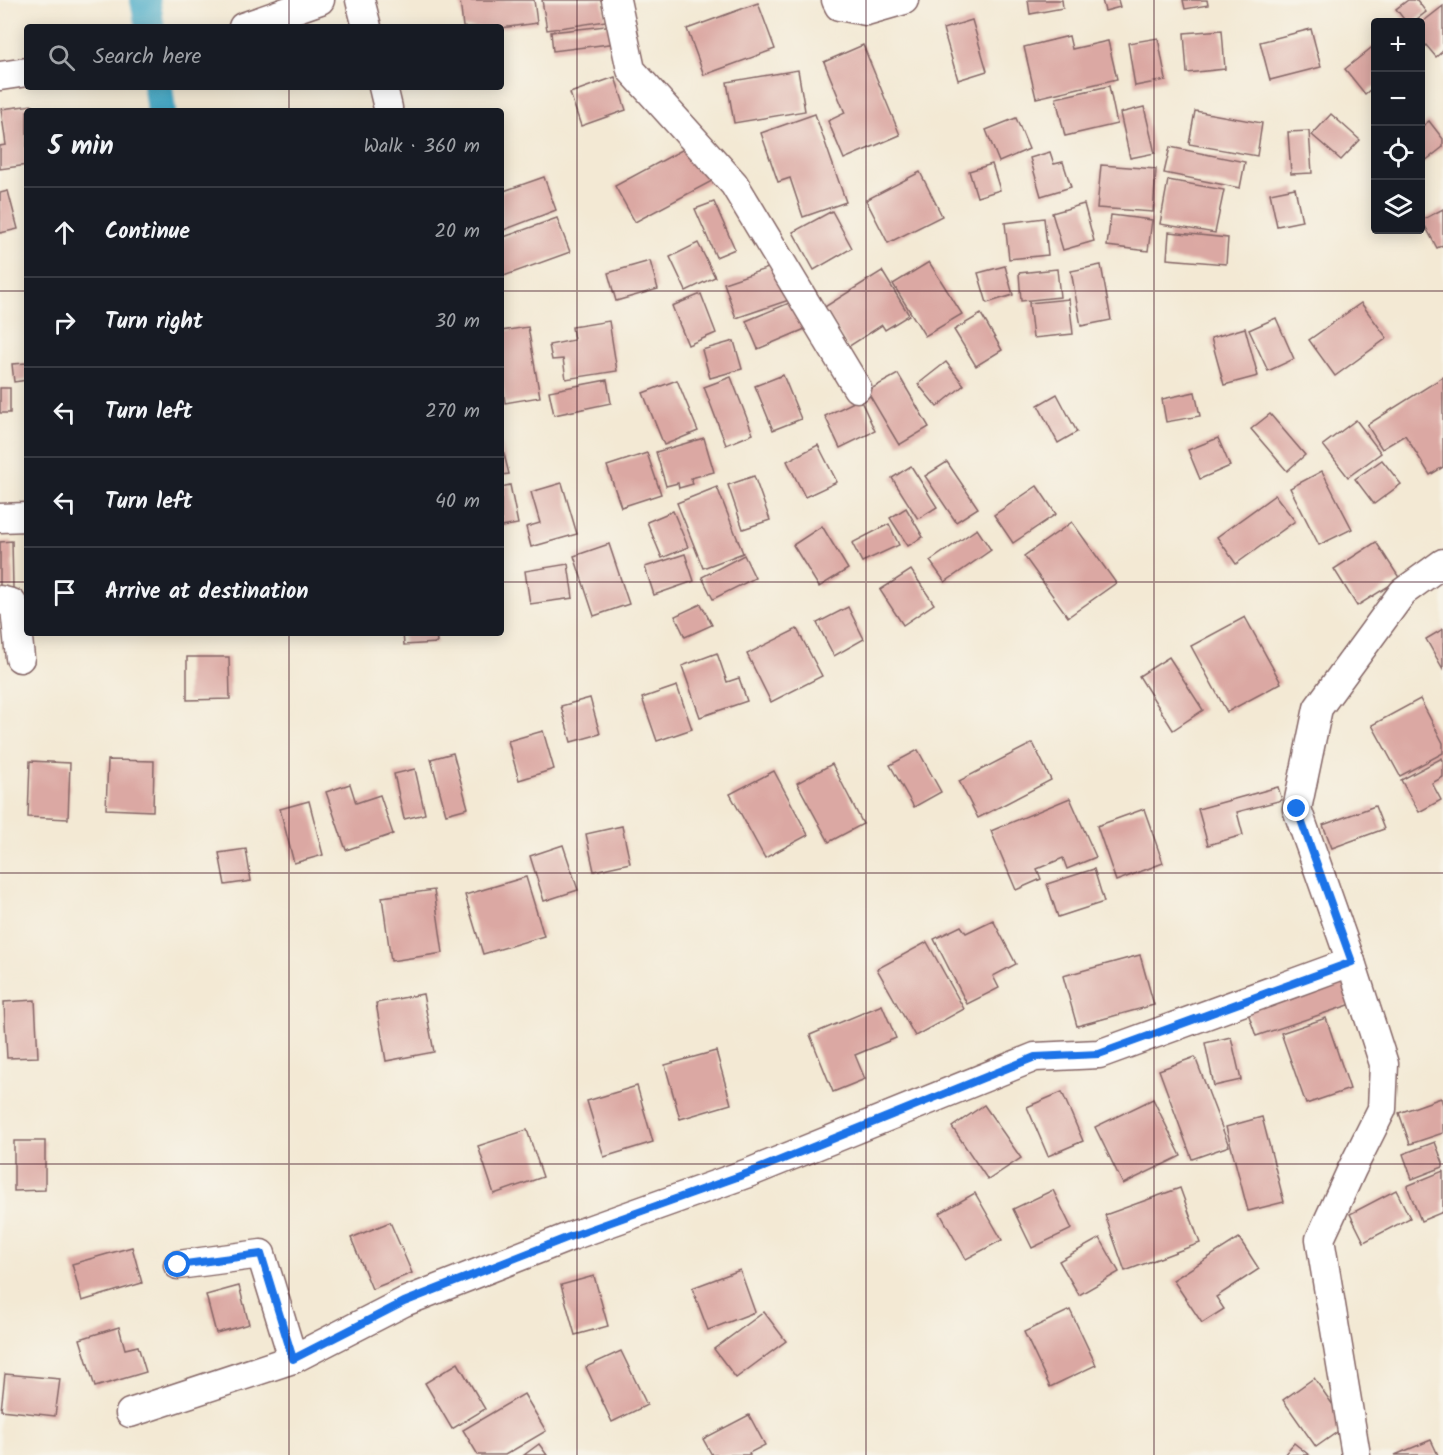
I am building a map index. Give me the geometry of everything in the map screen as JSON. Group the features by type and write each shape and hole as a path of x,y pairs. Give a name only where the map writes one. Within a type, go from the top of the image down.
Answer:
{"street":[{"path":"252,24 320,0"},
{"path":"360,0 366,24"},
{"path":"616,0 631,70 734,184 857,388"},
{"path":"836,0 839,6 866,11 904,0"},
{"path":"0,76 24,72"},
{"path":"0,518 24,517"},
{"path":"1356,1455 1320,1239 1382,1109 1384,1064 1352,962 1297,809 1318,708 1403,592 1443,563"},
{"path":"0,600 12,603 15,608 20,658"},
{"path":"130,1413 293,1359 404,1302 569,1237 751,1172 1035,1057 1099,1054 1352,962"},
{"path":"178,1265 261,1254 293,1359"}],"building":[{"path":"460,0 534,0 537,23 504,28 504,24 463,24"},
{"path":"542,0 602,0 606,21 547,30"},
{"path":"1028,0 1062,0 1063,8 1030,14"},
{"path":"1102,0 1118,0 1120,7 1105,11"},
{"path":"1183,0 1207,0 1208,5 1185,9"},
{"path":"1408,0 1417,0 1426,12 1418,18 1403,18 1396,9"},
{"path":"758,3 775,49 704,75 687,29"},
{"path":"1443,6 1443,51 1436,57 1425,44 1425,20"},
{"path":"972,20 987,71 958,80 943,29"},
{"path":"615,25 617,43 553,51 551,32"},
{"path":"1311,29 1321,67 1270,80 1260,42"},
{"path":"1222,30 1225,69 1187,73 1184,33"},
{"path":"1069,36 1072,49 1108,41 1117,79 1036,98 1024,47"},
{"path":"1158,38 1166,80 1135,86 1128,43"},
{"path":"863,45 900,135 844,159 828,121 845,113 824,62"},
{"path":"1371,48 1371,89 1365,94 1345,69"},
{"path":"798,70 805,111 734,123 727,82"},
{"path":"615,77 626,110 581,126 570,93"},
{"path":"1109,86 1117,124 1065,136 1056,98"},
{"path":"33,105 34,108 24,108 24,165 0,169 0,146 6,145 1,109"},
{"path":"1144,107 1155,153 1130,158 1120,113"},
{"path":"1195,111 1262,123 1257,156 1189,144"},
{"path":"815,114 846,202 803,217 790,178 778,182 761,133"},
{"path":"1331,114 1360,140 1341,160 1312,135"},
{"path":"1016,118 1029,149 999,162 986,130"},
{"path":"1429,121 1443,139 1443,147 1425,161 1425,126"},
{"path":"1309,131 1312,173 1291,174 1288,132"},
{"path":"693,144 712,181 635,222 615,186"},
{"path":"1170,147 1245,162 1240,188 1164,173"},
{"path":"1050,152 1054,164 1063,162 1071,187 1041,196 1030,158"},
{"path":"992,164 1000,190 977,197 969,171"},
{"path":"1101,165 1156,169 1153,212 1097,208"},
{"path":"920,172 942,216 888,243 866,200"},
{"path":"544,177 556,210 504,230 504,191"},
{"path":"1168,180 1224,190 1215,233 1160,224"},
{"path":"1295,188 1302,221 1277,226 1270,193"},
{"path":"8,191 18,229 0,233 0,193"},
{"path":"714,202 735,249 716,257 695,209"},
{"path":"1084,204 1094,241 1063,250 1052,213"},
{"path":"1443,209 1443,245 1437,248 1425,226 1425,218"},
{"path":"832,211 852,248 814,270 793,232"},
{"path":"1111,215 1152,220 1148,251 1107,246"},
{"path":"557,218 570,252 504,276 504,237"},
{"path":"1044,218 1048,255 1009,259 1005,223"},
{"path":"1169,232 1228,238 1226,264 1167,259"},
{"path":"698,243 715,277 686,291 670,257"},
{"path":"650,261 658,289 616,301 608,273"},
{"path":"929,262 962,314 925,336 893,284"},
{"path":"777,265 789,300 736,318 724,283"},
{"path":"1101,265 1111,320 1081,326 1071,271"},
{"path":"1005,266 1013,295 987,303 978,273"},
{"path":"1057,269 1060,297 1021,301 1019,273"},
{"path":"882,271 909,315 885,330 882,325 848,347 823,308"},
{"path":"701,294 716,333 688,345 672,306"},
{"path":"1069,299 1073,334 1033,338 1029,303"},
{"path":"794,301 805,329 758,349 746,321"},
{"path":"1361,303 1387,338 1335,376 1309,340"},
{"path":"981,314 1002,350 976,366 954,330"},
{"path":"1276,318 1294,359 1268,371 1249,330"},
{"path":"609,321 617,371 566,379 563,359 552,360 549,345 574,340 572,327"},
{"path":"528,327 540,397 505,403 504,331"},
{"path":"1245,328 1258,376 1224,385 1211,338"},
{"path":"734,341 742,369 710,378 702,350"},
{"path":"946,362 964,385 937,407 918,384"},
{"path":"24,363 24,380 14,382 12,364"},
{"path":"898,374 929,427 899,445 867,391"},
{"path":"783,375 801,419 773,430 755,386"},
{"path":"731,377 753,434 726,445 704,387"},
{"path":"1443,377 1443,467 1430,475 1405,435 1382,449 1367,425"},
{"path":"607,380 611,403 554,415 549,391"},
{"path":"677,380 698,431 664,445 643,393"},
{"path":"0,388 10,388 10,413 0,413"},
{"path":"1195,392 1200,416 1166,422 1162,399"},
{"path":"1057,394 1077,432 1058,443 1038,405"},
{"path":"860,399 875,431 840,448 825,416"},
{"path":"1270,414 1305,455 1287,471 1251,429"},
{"path":"1356,420 1381,453 1348,477 1323,445"},
{"path":"704,438 714,472 691,478 693,484 679,488 678,483 666,486 656,452"},
{"path":"1218,438 1230,466 1200,479 1188,450"},
{"path":"818,445 837,482 805,497 787,461"},
{"path":"647,453 661,494 621,507 607,466"},
{"path":"504,454 509,474 504,475"},
{"path":"1382,460 1401,484 1374,504 1355,479"},
{"path":"947,462 978,508 956,522 925,476"},
{"path":"911,466 937,507 918,519 892,478"},
{"path":"1322,471 1352,529 1319,545 1290,488"},
{"path":"754,476 770,520 743,529 728,485"},
{"path":"562,483 577,534 531,547 526,527 540,523 531,492"},
{"path":"510,485 518,524 504,526 504,486"},
{"path":"1037,486 1056,514 1013,543 994,515"},
{"path":"717,487 743,553 703,568 677,503"},
{"path":"1275,495 1295,521 1236,564 1217,537"},
{"path":"906,508 923,537 908,546 890,518"},
{"path":"673,511 688,547 662,558 647,522"},
{"path":"1072,522 1116,583 1068,617 1024,556"},
{"path":"889,524 899,545 862,562 852,543"},
{"path":"822,526 848,569 819,587 793,545"},
{"path":"977,529 991,550 945,582 930,561"},
{"path":"12,541 13,588 0,588 0,542"},
{"path":"1376,542 1400,579 1357,606 1334,569"},
{"path":"609,544 629,604 594,616 574,556"},
{"path":"685,554 694,581 654,595 645,567"},
{"path":"744,555 755,578 713,599 702,577"},
{"path":"568,564 573,598 530,604 525,571"},
{"path":"911,570 934,604 903,625 880,590"},
{"path":"701,604 712,625 685,637 675,616"},
{"path":"848,607 864,639 834,656 817,623"},
{"path":"1245,617 1281,683 1227,712 1191,646"},
{"path":"797,629 822,676 771,702 747,654"},
{"path":"1443,629 1443,669 1426,639"},
{"path":"403,636 436,636 437,643 404,645"},
{"path":"717,653 727,682 739,678 747,701 700,717 682,666"},
{"path":"187,657 229,657 230,699 187,700"},
{"path":"1169,657 1203,710 1173,730 1139,676"},
{"path":"677,686 692,729 657,741 642,698"},
{"path":"590,698 600,734 571,742 561,706"},
{"path":"1420,699 1443,743 1443,753 1400,776 1372,725"},
{"path":"543,731 554,769 519,780 508,741"},
{"path":"1033,743 1051,780 978,818 959,781"},
{"path":"918,750 941,792 914,807 890,765"},
{"path":"453,753 468,808 446,814 431,759"},
{"path":"1442,758 1443,777 1432,783 1441,800 1419,812 1401,780"},
{"path":"108,760 154,761 153,811 106,809"},
{"path":"30,761 70,763 68,819 28,817"},
{"path":"832,764 863,824 829,842 797,783"},
{"path":"415,769 425,814 404,819 394,774"},
{"path":"774,771 808,835 765,858 730,794"},
{"path":"350,784 356,803 380,795 393,834 346,850 326,792"},
{"path":"1278,787 1282,800 1237,812 1243,835 1208,845 1198,809"},
{"path":"1070,798 1096,857 1067,869 1063,858 1037,869 1041,879 1016,890 991,831"},
{"path":"309,801 323,855 294,863 280,809"},
{"path":"1375,806 1384,829 1332,848 1323,825"},
{"path":"1144,809 1163,863 1116,881 1097,826"},
{"path":"622,826 630,863 594,871 586,834"},
{"path":"563,845 578,890 544,901 530,856"},
{"path":"246,849 251,881 225,885 219,853"},
{"path":"1094,869 1104,902 1058,917 1047,884"},
{"path":"526,877 544,936 483,954 465,895"},
{"path":"434,890 443,953 391,961 382,897"},
{"path":"993,920 1016,964 993,976 999,988 967,1004 934,939 961,926 966,933"},
{"path":"927,942 964,1009 915,1036 877,969"},
{"path":"1140,955 1154,1005 1077,1026 1063,976"},
{"path":"1343,978 1352,1004 1256,1036 1247,1010"},
{"path":"423,994 434,1052 386,1061 376,1003"},
{"path":"35,1000 38,1057 7,1058 4,1002"},
{"path":"882,1005 896,1038 855,1055 865,1079 833,1092 810,1035"},
{"path":"1326,1018 1350,1089 1306,1104 1281,1033"},
{"path":"1231,1037 1241,1080 1214,1086 1205,1043"},
{"path":"716,1051 731,1104 680,1119 665,1065"},
{"path":"1195,1057 1229,1146 1192,1159 1159,1070"},
{"path":"637,1086 653,1142 604,1157 587,1101"},
{"path":"1062,1092 1083,1141 1048,1156 1027,1107"},
{"path":"1441,1098 1443,1133 1410,1144 1399,1113"},
{"path":"1153,1099 1181,1156 1123,1184 1095,1127"},
{"path":"984,1105 1021,1158 988,1180 952,1127"},
{"path":"1262,1117 1284,1202 1248,1211 1226,1127"},
{"path":"527,1130 543,1177 494,1194 478,1146"},
{"path":"14,1141 45,1141 45,1190 14,1191"},
{"path":"1435,1142 1443,1167 1412,1179 1403,1154"},
{"path":"1443,1171 1443,1212 1421,1221 1407,1186"},
{"path":"1180,1188 1200,1243 1125,1271 1105,1215"},
{"path":"1053,1190 1072,1229 1032,1248 1013,1209"},
{"path":"1396,1190 1410,1218 1364,1242 1350,1214"},
{"path":"975,1193 1002,1240 966,1259 940,1213"},
{"path":"390,1222 412,1273 372,1289 351,1238"},
{"path":"1100,1238 1119,1272 1079,1295 1059,1261"},
{"path":"1239,1238 1259,1269 1216,1297 1224,1309 1202,1323 1173,1280"},
{"path":"132,1247 142,1283 82,1301 72,1264"},
{"path":"740,1270 755,1312 708,1330 692,1288"},
{"path":"594,1276 608,1326 575,1335 561,1285"},
{"path":"239,1286 249,1324 216,1333 206,1295"},
{"path":"1070,1310 1096,1365 1050,1387 1024,1332"},
{"path":"764,1312 786,1341 736,1378 714,1349"},
{"path":"119,1327 125,1349 138,1346 146,1372 95,1387 80,1339"},
{"path":"621,1351 647,1405 612,1422 586,1367"},
{"path":"458,1363 485,1409 452,1429 425,1383"},
{"path":"5,1374 60,1379 55,1416 1,1410"},
{"path":"1314,1378 1347,1425 1316,1447 1283,1400"},
{"path":"524,1394 546,1431 505,1455 478,1455 463,1430"},
{"path":"749,1415 765,1445 749,1453 750,1455 712,1455 703,1439"},
{"path":"1431,1440 1438,1455 1395,1455"},
{"path":"1294,1443 1309,1455 1284,1455"},
{"path":"539,1444 547,1455 524,1455"}],"waterway":[{"path":"145,0 149,24"},
{"path":"158,90 161,108"}],"route":[{"path":"178,1265 261,1254 293,1359 404,1302 569,1237 751,1172 1035,1057 1099,1054 1352,962 1297,809"}]}
